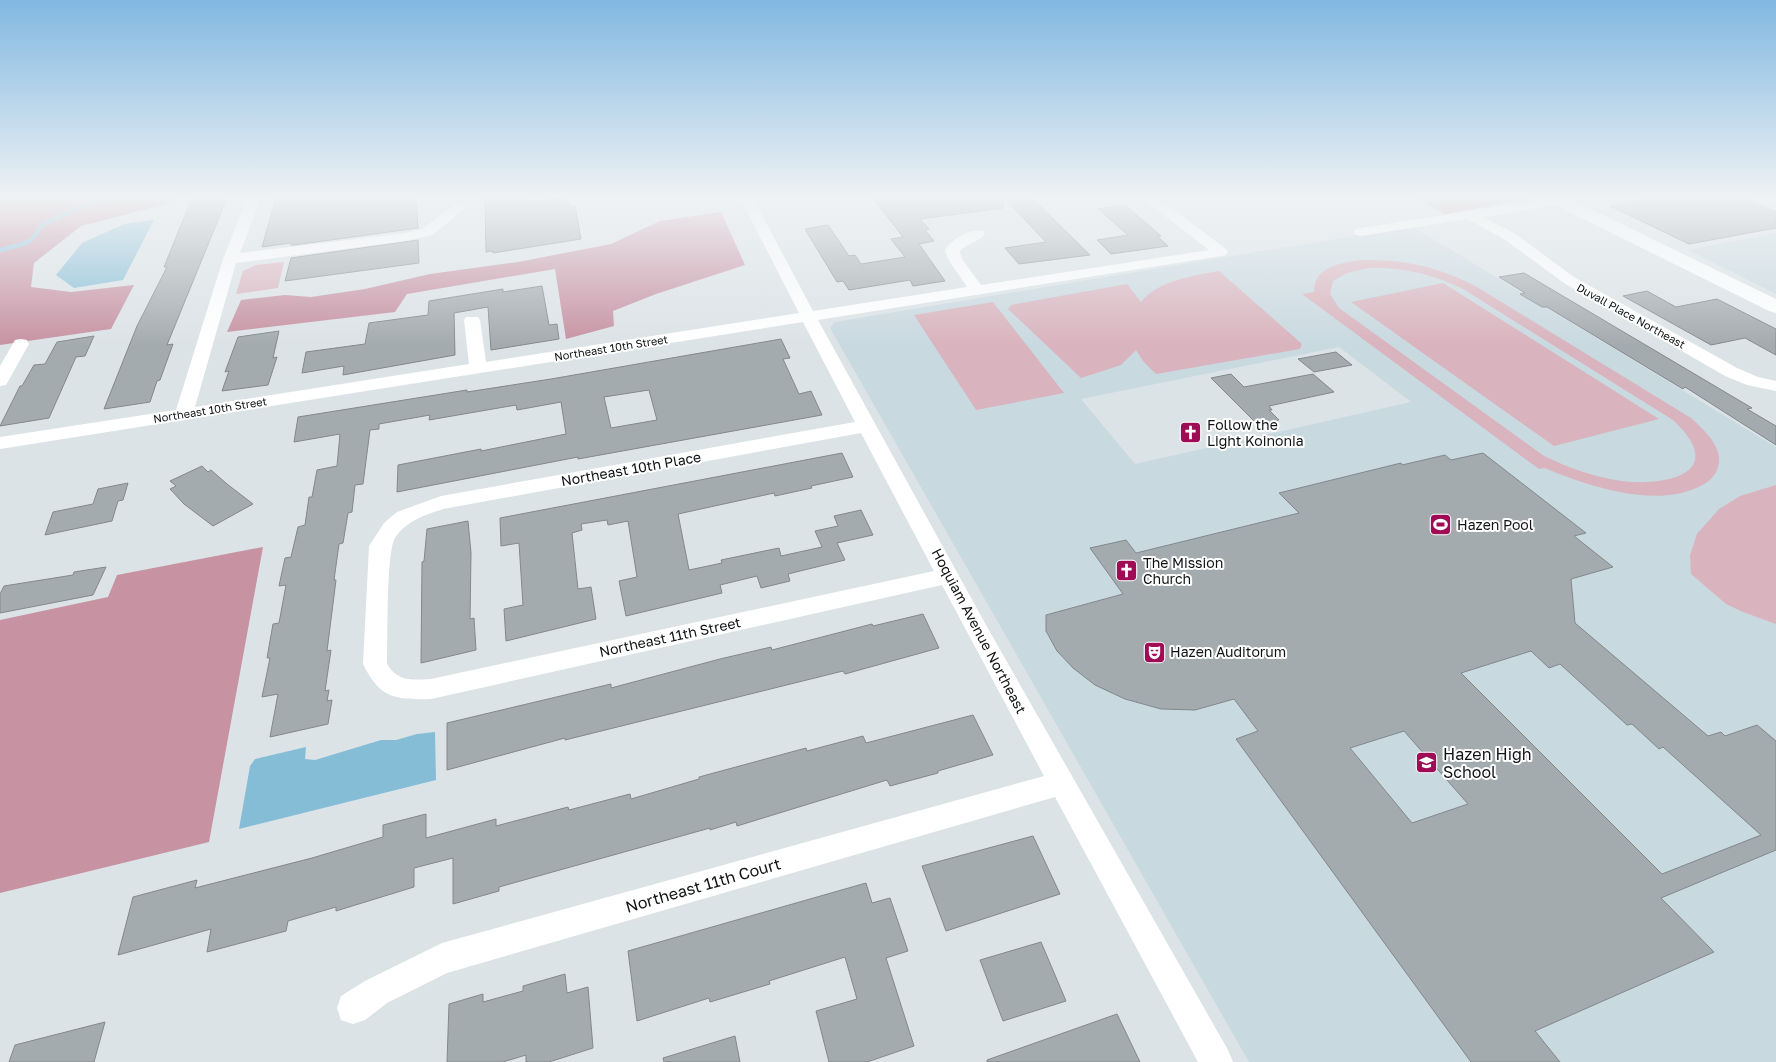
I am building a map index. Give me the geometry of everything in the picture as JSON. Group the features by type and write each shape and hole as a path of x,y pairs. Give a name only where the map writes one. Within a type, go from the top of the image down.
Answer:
{"main road":[{"path":"1659,248 1776,308"}],"street":[{"path":"184,414 235,248"},
{"path":"230,259 322,248"},
{"name":"Hoquiam Avenue Northeast","path":"772,248 1061,783 1216,1062"},
{"path":"954,248 952,250 955,259 977,290"},
{"name":"Northeast 10th Street","path":"0,443 1221,252 1215,248"},
{"name":"Duvall Place Northeast","path":"1525,248 1576,284 1714,362 1753,381 1776,386"},
{"path":"472,320 478,368"},
{"path":"0,381 21,344"},
{"name":"Northeast 10th Place","path":"390,686 380,678 375,664 380,546 387,531 397,520 415,510 441,503 867,426"},
{"name":"Northeast 11th Street","path":"390,686 408,690 431,690 949,576"},
{"name":"Northeast 11th Court","path":"354,1008 376,992 442,959 1061,783"}],"shaded area":[{"path":"0,248 54,248 34,263 31,287 71,292 134,285 111,329 0,345"},
{"path":"593,248 737,248 745,265 656,294 613,311 614,326 566,339 555,269 407,294 395,312 227,332 241,300 285,295 311,297 365,289 430,274 518,262"},
{"name":"Hazen High School","path":"1282,248 1448,248 1776,447 1776,1062 1249,1062 830,328 835,322","holes":["1339,347 1411,402 1135,464 1081,399"]},
{"path":"1701,248 1776,248 1776,294 1688,250"},
{"path":"1362,260 1392,261 1436,269 1477,287 1691,418 1703,429 1717,449 1719,464 1716,472 1708,482 1696,488 1678,494 1659,496 1619,492 1544,468 1539,469 1302,294 1314,292 1315,283 1319,276 1330,267","holes":["1369,268 1417,272 1463,289 1673,420 1689,438 1695,452 1694,464 1686,472 1673,478 1639,482 1621,481 1591,474 1544,456 1339,308 1330,294 1333,281 1347,273"]},
{"path":"284,262 278,288 236,294 243,271 256,265"},
{"path":"1219,271 1302,344 1300,349 1156,374 1143,361 1136,350 1121,365 1081,378 1008,309 1011,305 1127,284 1141,302 1157,289 1177,280"},
{"path":"1443,283 1659,419 1554,446 1351,302"},
{"path":"993,302 1064,393 976,410 914,315"},
{"path":"1776,485 1776,624 1726,604 1691,574 1690,555 1697,534 1719,509 1740,496"},
{"path":"263,547 209,842 0,893 0,620 108,597 117,575"}],"water":[{"path":"78,248 140,248 123,280 74,288 56,275"},
{"path":"435,732 436,780 239,829 250,766 255,759 306,747 305,759 315,760 381,740 396,740 417,734"}],"building":[{"path":"172,248 207,248 167,345 173,344 150,402 104,409 137,326 167,267 164,267"},
{"path":"365,248 418,248 419,263 285,281 291,258"},
{"path":"486,248 527,248 493,253 493,251 486,252"},
{"path":"816,248 843,248 849,256 855,255 861,264 905,257 898,248 922,248 945,281 913,286 910,280 849,290 843,281 837,282"},
{"path":"1005,248 1082,248 1090,255 1019,264"},
{"path":"1105,248 1157,248 1111,254"},
{"path":"1524,273 1752,408 1747,409 1776,426 1776,445 1685,387 1683,389 1547,307 1542,307 1520,294 1525,293 1499,277"},
{"path":"542,286 549,325 557,324 559,339 491,350 488,307 454,313 455,355 343,375 344,366 302,373 306,352 365,344 369,323 428,315 429,301 503,289 503,292"},
{"path":"1647,291 1676,307 1717,299 1776,329 1776,355 1745,338 1711,345 1623,296"},
{"path":"279,331 273,358 277,357 268,385 222,391 229,371 225,372 238,337"},
{"path":"94,336 85,356 76,357 49,418 0,426 20,386 22,386 34,365 45,364 57,342"},
{"path":"781,339 790,358 783,359 799,394 811,391 822,415 578,459 578,457 397,492 398,465 566,434 561,402 517,410 516,405 429,420 430,415 379,424 379,429 370,430 363,484 355,485 352,512 348,513 343,543 339,544 327,651 331,650 325,691 329,690 327,701 332,700 328,724 270,737 278,694 262,697 270,658 267,658 273,624 279,623 286,585 279,586 285,558 291,557 298,527 305,525 309,497 312,497 317,470 337,466 340,434 294,442 298,417 467,390 467,392","holes":["649,390 657,420 611,428 604,397"]},
{"path":"1336,352 1352,365 1314,372 1298,359"},
{"path":"1231,374 1244,387 1313,374 1334,392 1269,406 1272,410 1269,410 1279,420 1258,425 1211,378"},
{"path":"842,453 853,477 775,496 774,493 678,514 689,570 722,563 721,560 779,548 781,556 822,547 815,531 838,526 834,516 861,510 873,535 837,543 845,560 788,574 790,581 761,588 757,576 720,585 722,593 626,616 619,581 637,577 628,521 608,525 607,520 581,524 582,530 572,533 578,589 591,587 596,619 506,641 504,609 523,605 519,543 501,546 500,518"},
{"name":"Hazen High School","path":"1483,453 1586,533 1574,536 1613,567 1571,579 1575,623 1708,736 1721,732 1725,736 1757,725 1776,741 1776,850 1661,898 1714,952 1535,1031 1560,1062 1471,1062 1236,739 1258,731 1234,699 1195,710 1161,709 1125,699 1095,685 1073,668 1057,651 1046,631 1046,615 1123,594 1090,548 1126,540 1136,553 1299,513 1279,493 1401,463 1402,465 1445,455 1451,460","holes":["1531,651 1549,668 1560,664 1627,725 1632,724 1659,749 1663,747 1761,835 1662,874 1461,673","1404,731 1468,804 1412,823 1350,748"]},
{"path":"202,466 208,472 211,470 253,504 213,526 184,504 170,489 176,486 170,481"},
{"path":"128,483 123,500 118,501 112,521 45,535 53,512 93,504 98,489"},
{"path":"468,521 471,553 470,619 474,618 476,650 421,663 422,562 424,561 427,529"},
{"path":"106,567 93,595 0,613 0,594 4,586 73,575 74,572"},
{"path":"923,614 939,648 845,674 843,671 565,740 565,738 447,770 447,723 611,684 611,688 720,659 771,647 772,650 872,624 873,626"},
{"path":"973,715 993,755 938,771 938,773 890,786 887,780 737,826 736,822 710,830 710,828 499,887 499,891 453,904 453,858 414,868 414,887 336,911 336,907 288,921 286,931 207,952 211,929 118,955 133,897 197,880 195,888 312,858 383,837 383,825 426,814 426,838 496,819 496,826 568,807 569,810 630,794 631,799 699,779 699,777 806,748 807,751 863,736 866,743"},
{"path":"1033,836 1060,894 946,931 922,866"},
{"path":"866,883 872,903 890,898 908,951 886,958 914,1046 867,1062 829,1062 816,1011 857,999 845,957 769,981 770,984 710,1002 709,998 637,1021 628,951"},
{"path":"1041,942 1066,1001 1003,1021 980,960"},
{"path":"565,974 567,993 588,987 593,1048 549,1062 526,1062 526,1055 503,1062 447,1062 449,1004 483,994 483,1002 523,991 523,986"},
{"path":"1117,1014 1140,1062 987,1062 987,1060"},
{"path":"105,1022 94,1062 9,1062 15,1045"},
{"path":"735,1036 740,1062 664,1062 663,1058"}],"waterway":[{"path":"0,250 9,248"}],"place":[{"name":"Follow the Light Koinonia","path":"1191,433"},
{"name":"Hazen Pool","path":"1441,525"},
{"name":"The Mission Church","path":"1127,571"},
{"name":"Hazen Auditorum","path":"1154,652"},
{"name":"Hazen High School","path":"1427,763"}]}
